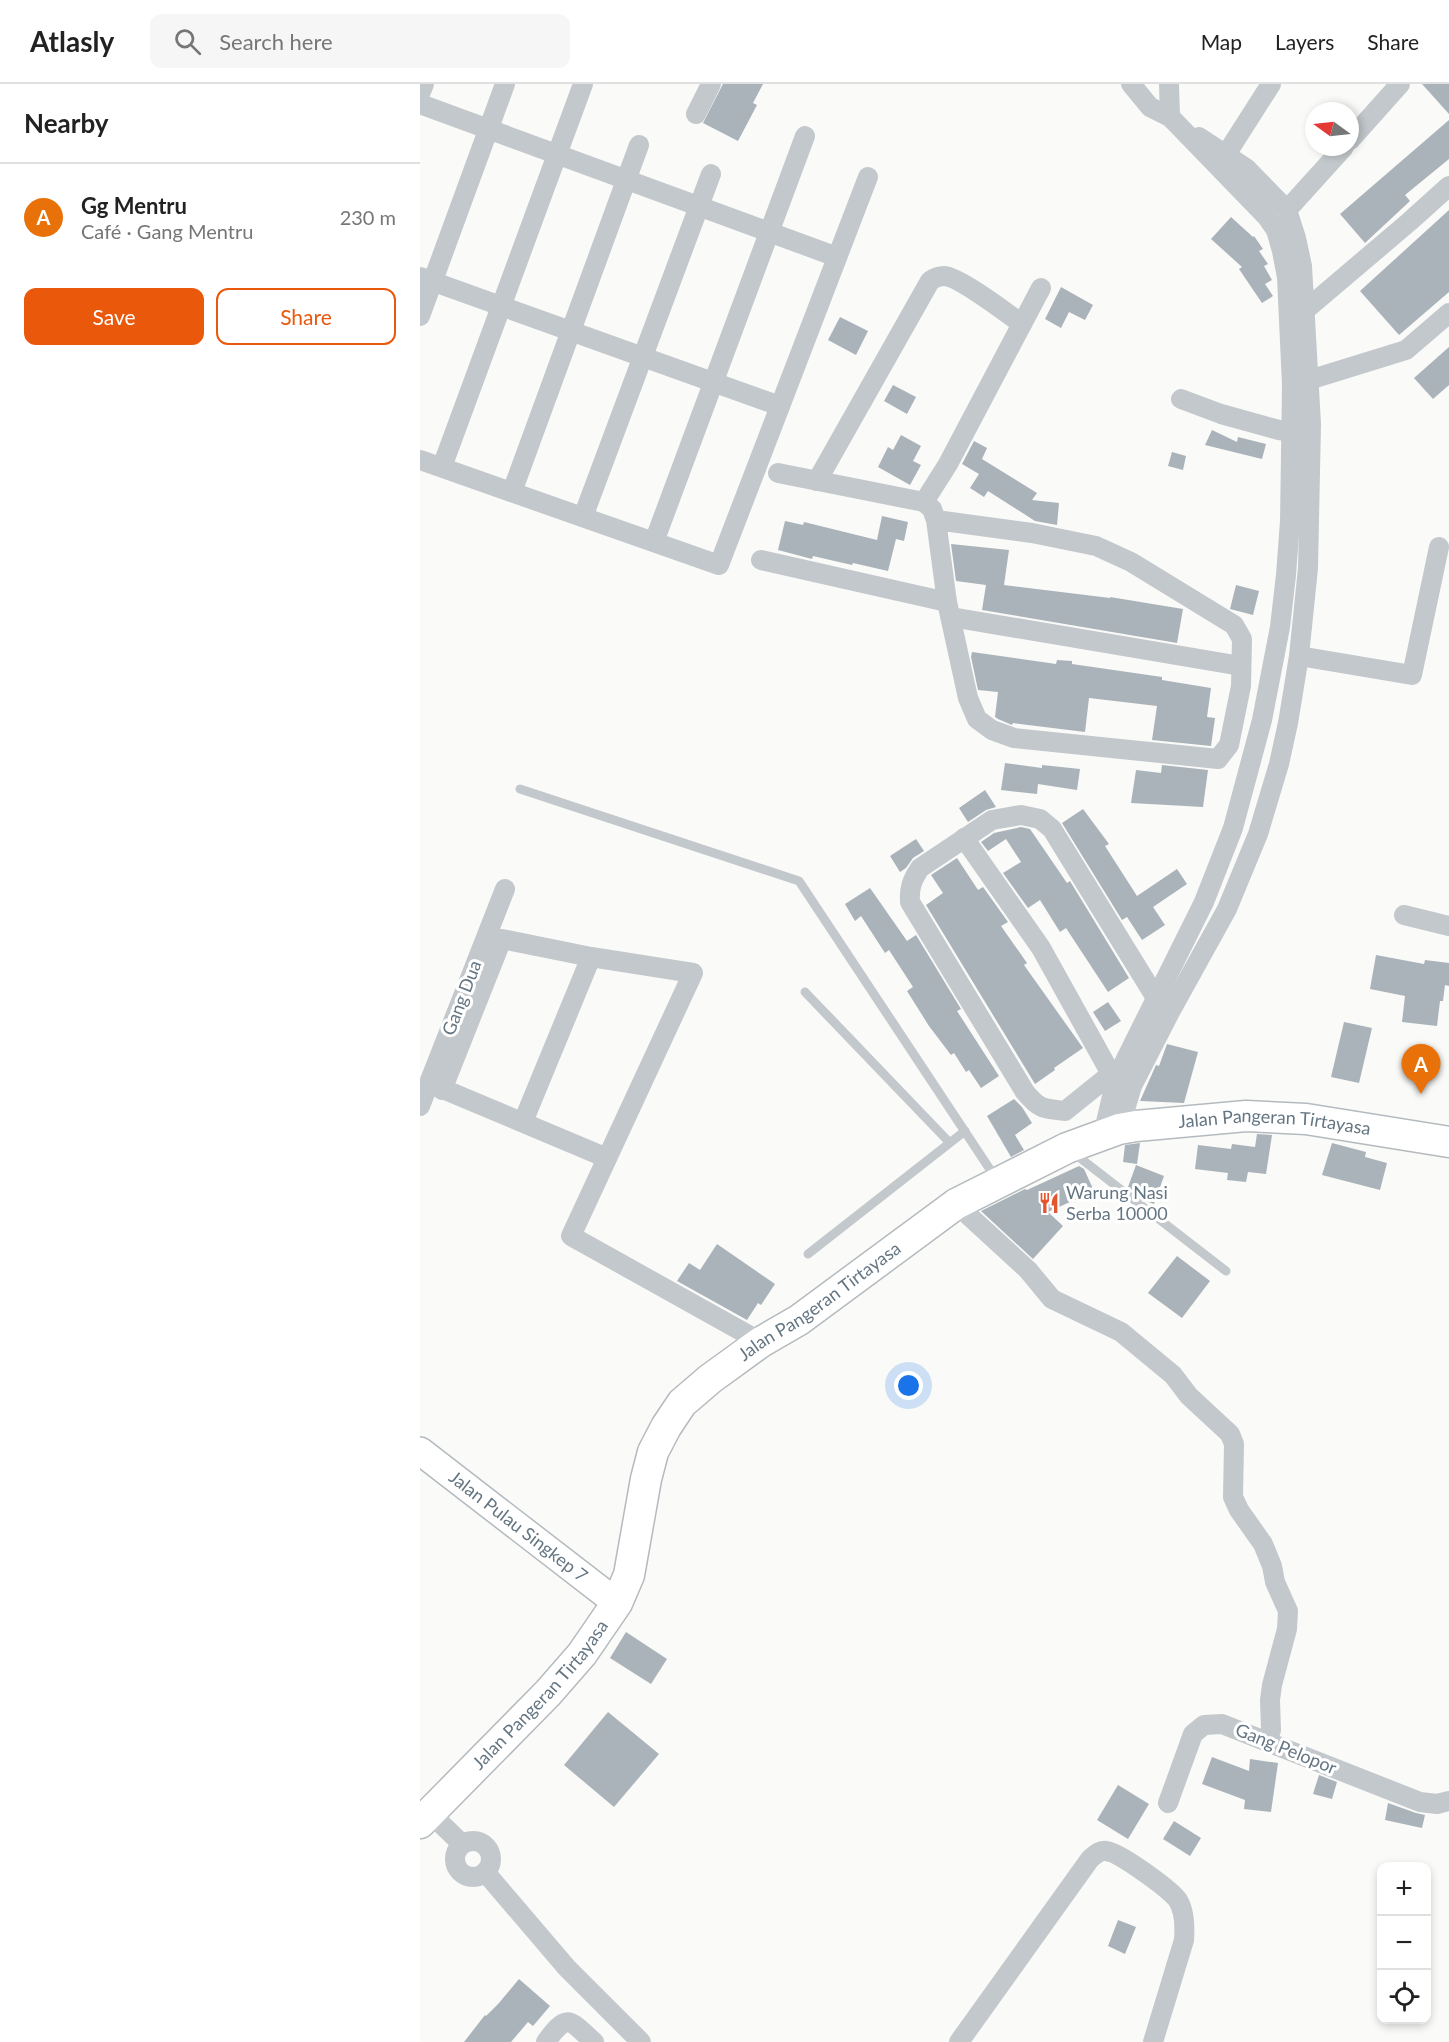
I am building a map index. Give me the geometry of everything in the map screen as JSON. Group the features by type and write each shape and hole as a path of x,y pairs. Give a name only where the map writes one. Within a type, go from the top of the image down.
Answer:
{"main road":[{"name":"Jalan Pangeran Tirtayasa","path":"425,1818 548,1693 582,1654 617,1603 629,1575 653,1452 682,1403 710,1379 761,1342 800,1320 956,1204 1067,1148 1111,1132 1177,1121 1246,1116 1306,1119 1448,1136"}],"street":[{"path":"420,94 424,84"},
{"path":"420,316 426,279 489,129 505,84"},
{"path":"442,467 583,84"},
{"path":"696,114 711,84"},
{"path":"1111,1132 1120,1079 1163,1005 1232,897 1258,834 1284,742 1299,656 1308,568 1311,424 1300,383 1296,318 1276,230 1222,160 1173,120 1149,106 1131,84"},
{"path":"1169,84 1173,120"},
{"path":"1222,160 1271,84"},
{"path":"1359,130 1400,84"},
{"path":"420,104 837,257"},
{"path":"654,542 805,136"},
{"path":"512,492 639,145"},
{"path":"1287,210 1336,156"},
{"path":"1222,160 1245,168 1287,210 1302,266 1296,318"},
{"path":"583,517 711,174"},
{"path":"420,460 719,565 868,177"},
{"path":"1296,318 1449,186"},
{"path":"817,480 930,281 936,277 946,276 958,281 1022,324"},
{"path":"426,279 780,406"},
{"path":"924,502 948,464 1041,288"},
{"path":"1300,383 1406,350 1449,313"},
{"path":"1163,1005 1233,828 1258,737 1280,627 1287,574 1291,430 1300,383"},
{"path":"1181,399 1279,430 1291,430 1311,424"},
{"path":"778,473 924,502 932,509 936,520 949,609 968,698 977,719 992,730 1014,738 1218,759 1229,745 1241,686 1242,639 1234,625 1131,562 1096,546 1032,533 936,520"},
{"path":"1299,656 1412,675 1438,547"},
{"path":"761,560 949,609 1241,666"},
{"path":"1241,686 1292,693"},
{"path":"1258,737 1284,742"},
{"path":"1120,1079 1065,1111 1048,1110 1035,1105 910,902 909,890 912,879 920,868 992,820 1022,815 1040,819 1052,829 1163,1005"},
{"path":"964,838 1041,948 1120,1079"},
{"name":"Gang Dua","path":"420,1106 435,1086 505,889"},
{"path":"1209,889 1232,897"},
{"path":"1404,915 1449,926"},
{"path":"607,1158 435,1086 502,939 591,957 693,973 571,1236 761,1342"},
{"path":"523,1122 591,957"},
{"path":"956,1204 1028,1270 1052,1299 1120,1332 1148,1353 1173,1375 1189,1396 1230,1434 1234,1444 1233,1497 1239,1510 1263,1544 1272,1566 1275,1582 1288,1611 1287,1629 1271,1693 1271,1730 1267,1742"},
{"name":"Jalan Pulau Singkep 7","path":"420,1451 617,1603"},
{"name":"Gang Pelopor","path":"1168,1803 1192,1734 1204,1725 1222,1724 1420,1802 1437,1804 1449,1801"},
{"path":"425,1818 462,1844 455,1858 460,1871 472,1877 485,1872 555,1955 590,1993 641,2042"},
{"path":"964,2040 1090,1859 1098,1852 1108,1851 1148,1874 1178,1899 1185,1923 1184,1940 1153,2042"},
{"path":"546,2042 557,2027 565,2022 571,2022 594,2042"}],"lane":[{"path":"520,789 799,881 999,1182"},
{"path":"805,992 949,1142"},
{"path":"808,1254 964,1131"},
{"path":"1067,1148 1226,1271"}],"building":[{"path":"723,84 763,84 753,103 757,105 738,141 703,123"},
{"path":"1422,84 1449,84 1449,114"},
{"path":"1449,120 1449,159 1405,195 1410,201 1365,243 1340,214"},
{"path":"1449,210 1449,292 1399,335 1360,291"},
{"path":"1231,217 1254,236 1263,249 1259,251 1268,264 1264,266 1272,280 1265,284 1273,296 1262,303 1239,269 1242,267 1211,239"},
{"path":"1061,287 1093,305 1085,320 1069,312 1061,328 1045,319"},
{"path":"840,317 868,331 856,355 828,340"},
{"path":"1449,347 1449,385 1433,399 1414,378"},
{"path":"893,385 916,397 907,414 884,401"},
{"path":"1212,430 1237,442 1238,437 1266,444 1262,459 1205,445"},
{"path":"901,435 921,446 913,461 921,465 910,485 878,467 888,447 893,450"},
{"path":"974,441 987,448 982,459 1037,493 1032,500 1059,503 1057,525 1035,521 988,491 984,497 970,488 979,474 962,464"},
{"path":"1172,452 1186,456 1183,470 1168,466"},
{"path":"882,516 908,522 904,541 896,539 888,571 813,556 812,559 778,550 785,521 803,525 804,522 877,540"},
{"path":"951,544 1009,550 1004,585 1110,597 1183,609 1177,643 982,610 986,585 956,581"},
{"path":"1236,585 1259,591 1253,615 1230,609"},
{"path":"972,652 1056,664 1057,660 1072,661 1072,664 1162,677 1162,680 1211,688 1207,717 1215,718 1211,746 1152,740 1157,706 1089,698 1085,732 1013,723 1012,725 995,717 998,692 978,690"},
{"path":"1005,763 1042,768 1042,765 1080,769 1077,790 1038,784 1037,794 1001,790"},
{"path":"1162,765 1208,770 1203,807 1131,803 1136,770 1161,773"},
{"path":"985,790 996,807 986,810 968,822 959,808"},
{"path":"1083,809 1109,844 1105,846 1137,896 1177,869 1187,884 1153,907 1165,925 1142,940 1127,917 1122,920 1062,823"},
{"path":"1021,827 1030,829 1067,883 1070,881 1129,978 1108,992 1066,928 1060,932 1040,900 1028,908 1003,873 1021,862 1006,839 988,851 981,842 994,833"},
{"path":"916,839 924,851 913,858 900,872 890,856"},
{"path":"957,858 978,890 983,887 1008,922 1001,926 1027,963 1024,965 1083,1048 1035,1084 926,905 943,893 931,875"},
{"path":"870,888 907,941 916,935 961,1009 957,1011 999,1076 981,1088 969,1070 966,1072 954,1053 951,1055 929,1026 907,991 913,987 889,950 885,953 861,916 855,921 845,904"},
{"path":"1376,955 1424,964 1425,960 1449,963 1449,986 1445,985 1443,1001 1440,1001 1437,1026 1402,1022 1405,996 1370,989"},
{"path":"1108,1002 1121,1021 1105,1031 1093,1012"},
{"path":"1344,1022 1372,1028 1359,1083 1331,1077"},
{"path":"1167,1044 1198,1052 1184,1103 1140,1101 1156,1065 1159,1066"},
{"path":"1014,1099 1032,1123 1015,1135 1024,1150 1011,1157 987,1116"},
{"path":"1257,1134 1272,1135 1266,1174 1248,1172 1246,1182 1227,1180 1228,1173 1195,1169 1198,1145 1231,1149 1232,1144 1255,1147"},
{"path":"1140,1143 1137,1164 1123,1162 1125,1145"},
{"path":"1332,1143 1366,1152 1365,1157 1387,1163 1380,1190 1322,1175"},
{"path":"1136,1165 1164,1176 1154,1204 1146,1201 1128,1187"},
{"path":"1079,1166 1084,1169 1094,1191 1048,1212 1063,1226 1033,1259 981,1211 1025,1189"},
{"path":"717,1244 775,1284 761,1305 758,1303 747,1320 677,1281 689,1263 700,1270"},
{"path":"1177,1256 1210,1281 1182,1318 1148,1293"},
{"path":"626,1632 667,1659 651,1684 610,1658"},
{"path":"608,1712 659,1754 614,1807 564,1765"},
{"path":"1212,1757 1249,1771 1250,1759 1278,1763 1271,1812 1244,1809 1245,1800 1202,1784"},
{"path":"1319,1775 1337,1782 1332,1799 1313,1794"},
{"path":"1118,1785 1149,1804 1128,1839 1097,1820"},
{"path":"1388,1803 1425,1815 1422,1828 1385,1820"},
{"path":"1174,1821 1201,1838 1190,1856 1163,1839"},
{"path":"1118,1920 1136,1927 1125,1954 1108,1946"},
{"path":"519,1979 550,2006 533,2026 528,2022 511,2042 464,2042 485,2015 499,2003"}],"place":[{"name":"Gg Mentru","path":"1421,1094"},
{"name":"Warung Nasi Serba 10000","path":"1049,1203"}]}
